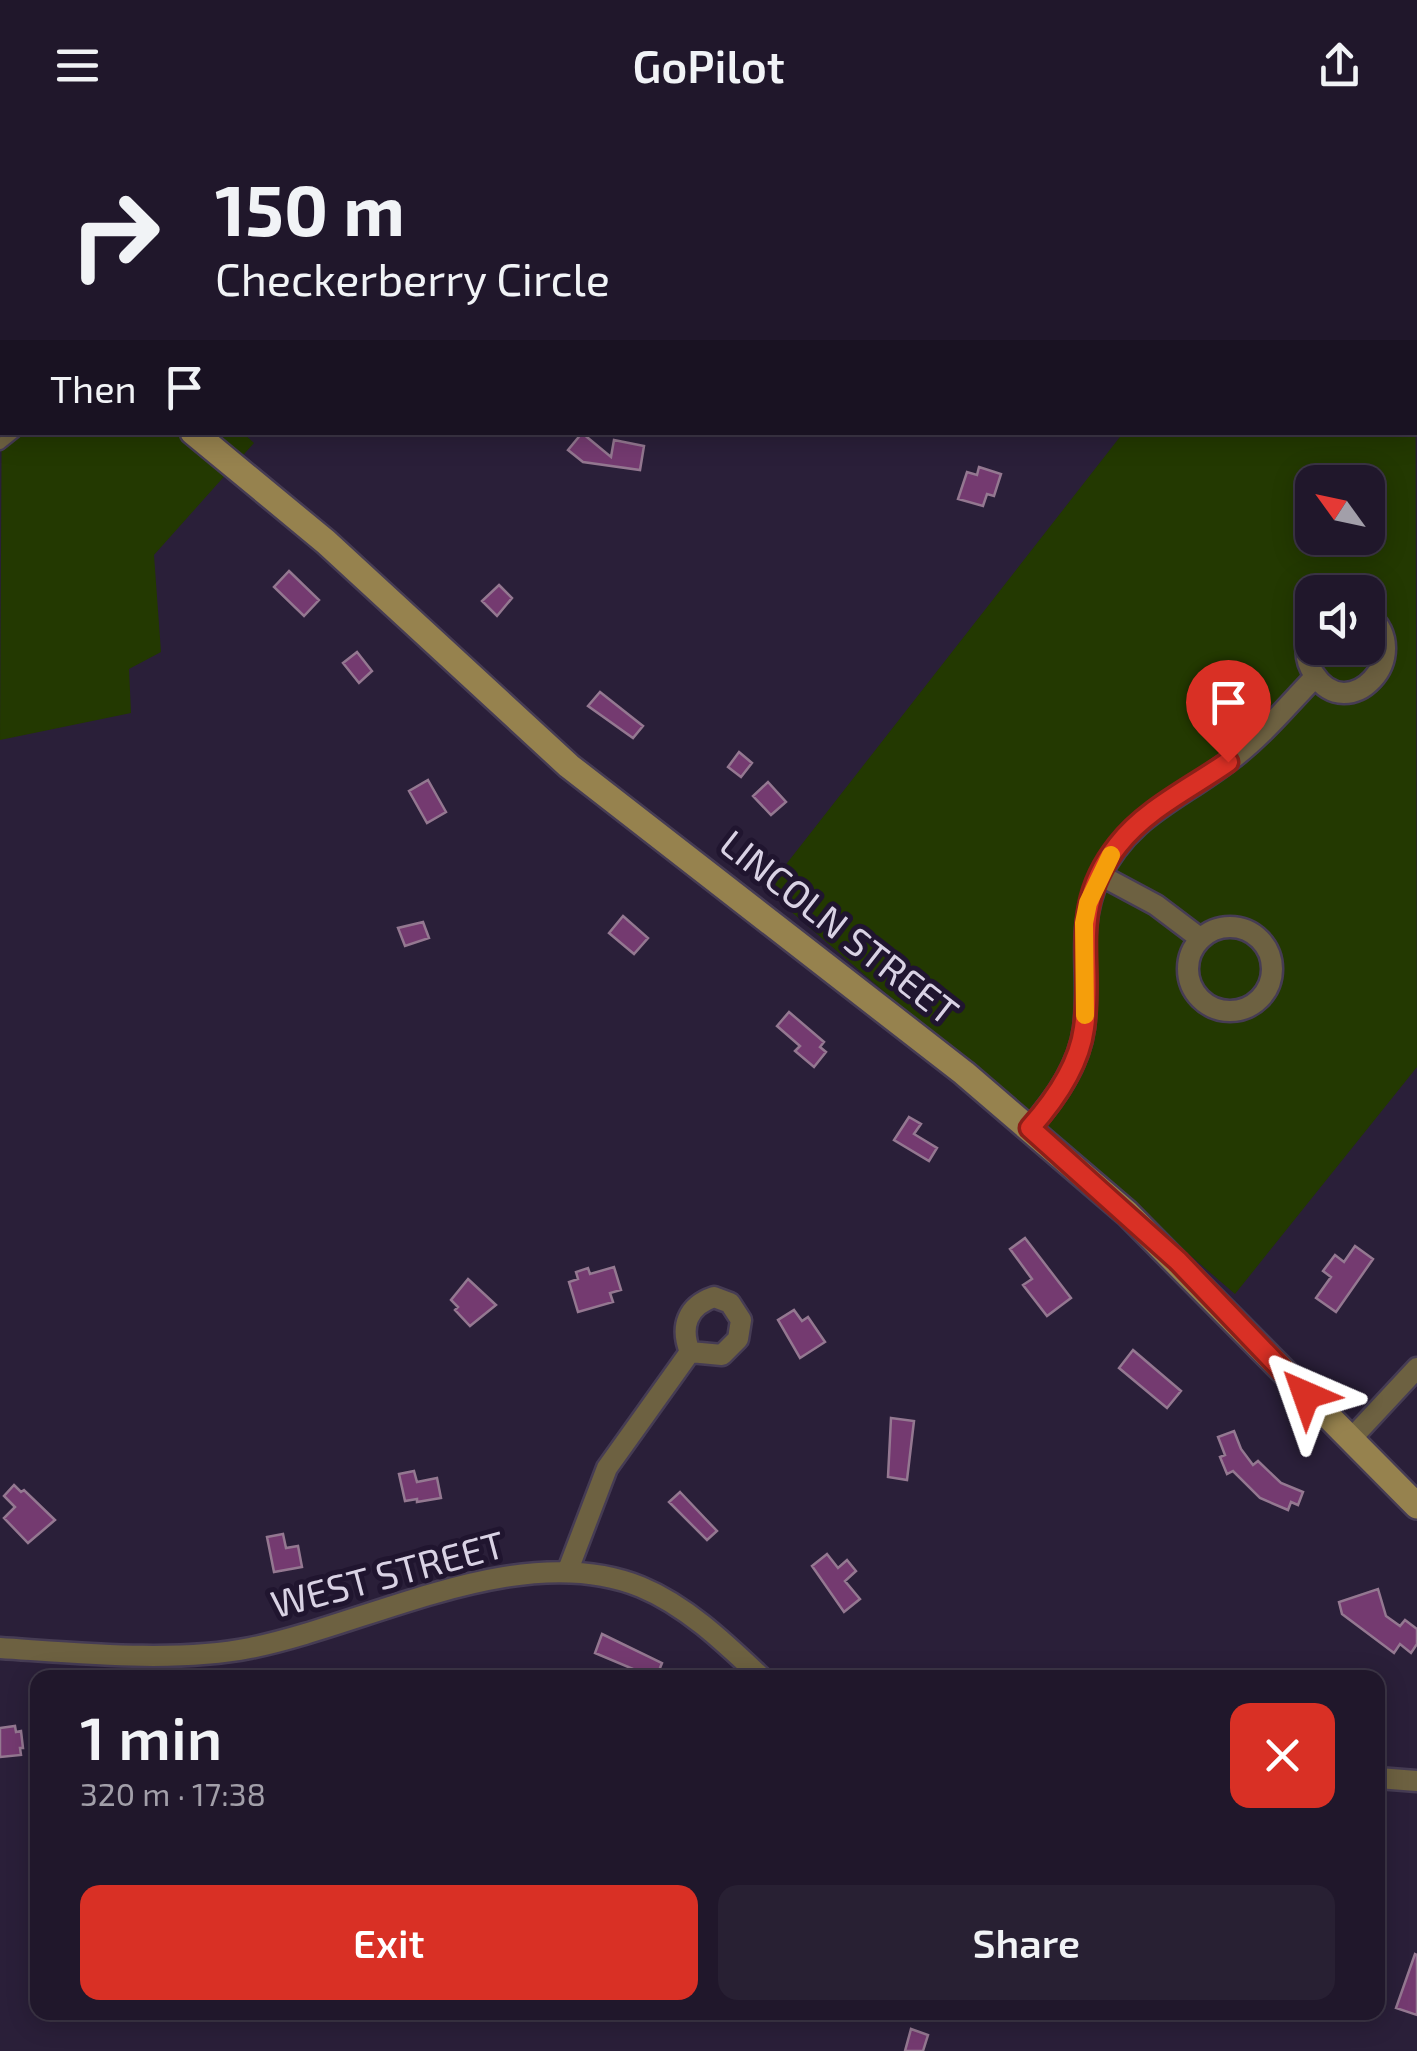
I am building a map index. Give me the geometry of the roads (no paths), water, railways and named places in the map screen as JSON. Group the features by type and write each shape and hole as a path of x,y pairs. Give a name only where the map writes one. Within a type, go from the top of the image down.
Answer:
{"main road":[{"name":"LINCOLN STREET","path":"197,435 326,542 569,766 1030,1128 1178,1261 1417,1506"}],"street":[{"path":"1385,633 1390,653 1385,665"},
{"path":"1310,665 1315,677 1343,693 1369,687 1379,679 1385,665"},
{"path":"1030,1128 1065,1081 1084,1030 1084,923 1088,903 1116,846 1160,806 1228,762 1258,737 1315,677"},
{"path":"1100,875 1156,906 1201,940"},
{"path":"1226,927 1254,934 1270,956 1269,984 1262,997 1239,1010 1213,1007 1202,1000 1189,977 1192,951 1201,940 1226,927"},
{"path":"568,1570 607,1468 690,1352"},
{"path":"1350,1440 1417,1368"},
{"name":"WEST STREET","path":"0,1648 182,1654 246,1649 308,1635 395,1605 521,1573 568,1570 602,1575 642,1588 681,1609 753,1670"},
{"path":"1385,1779 1417,1781"}]}
